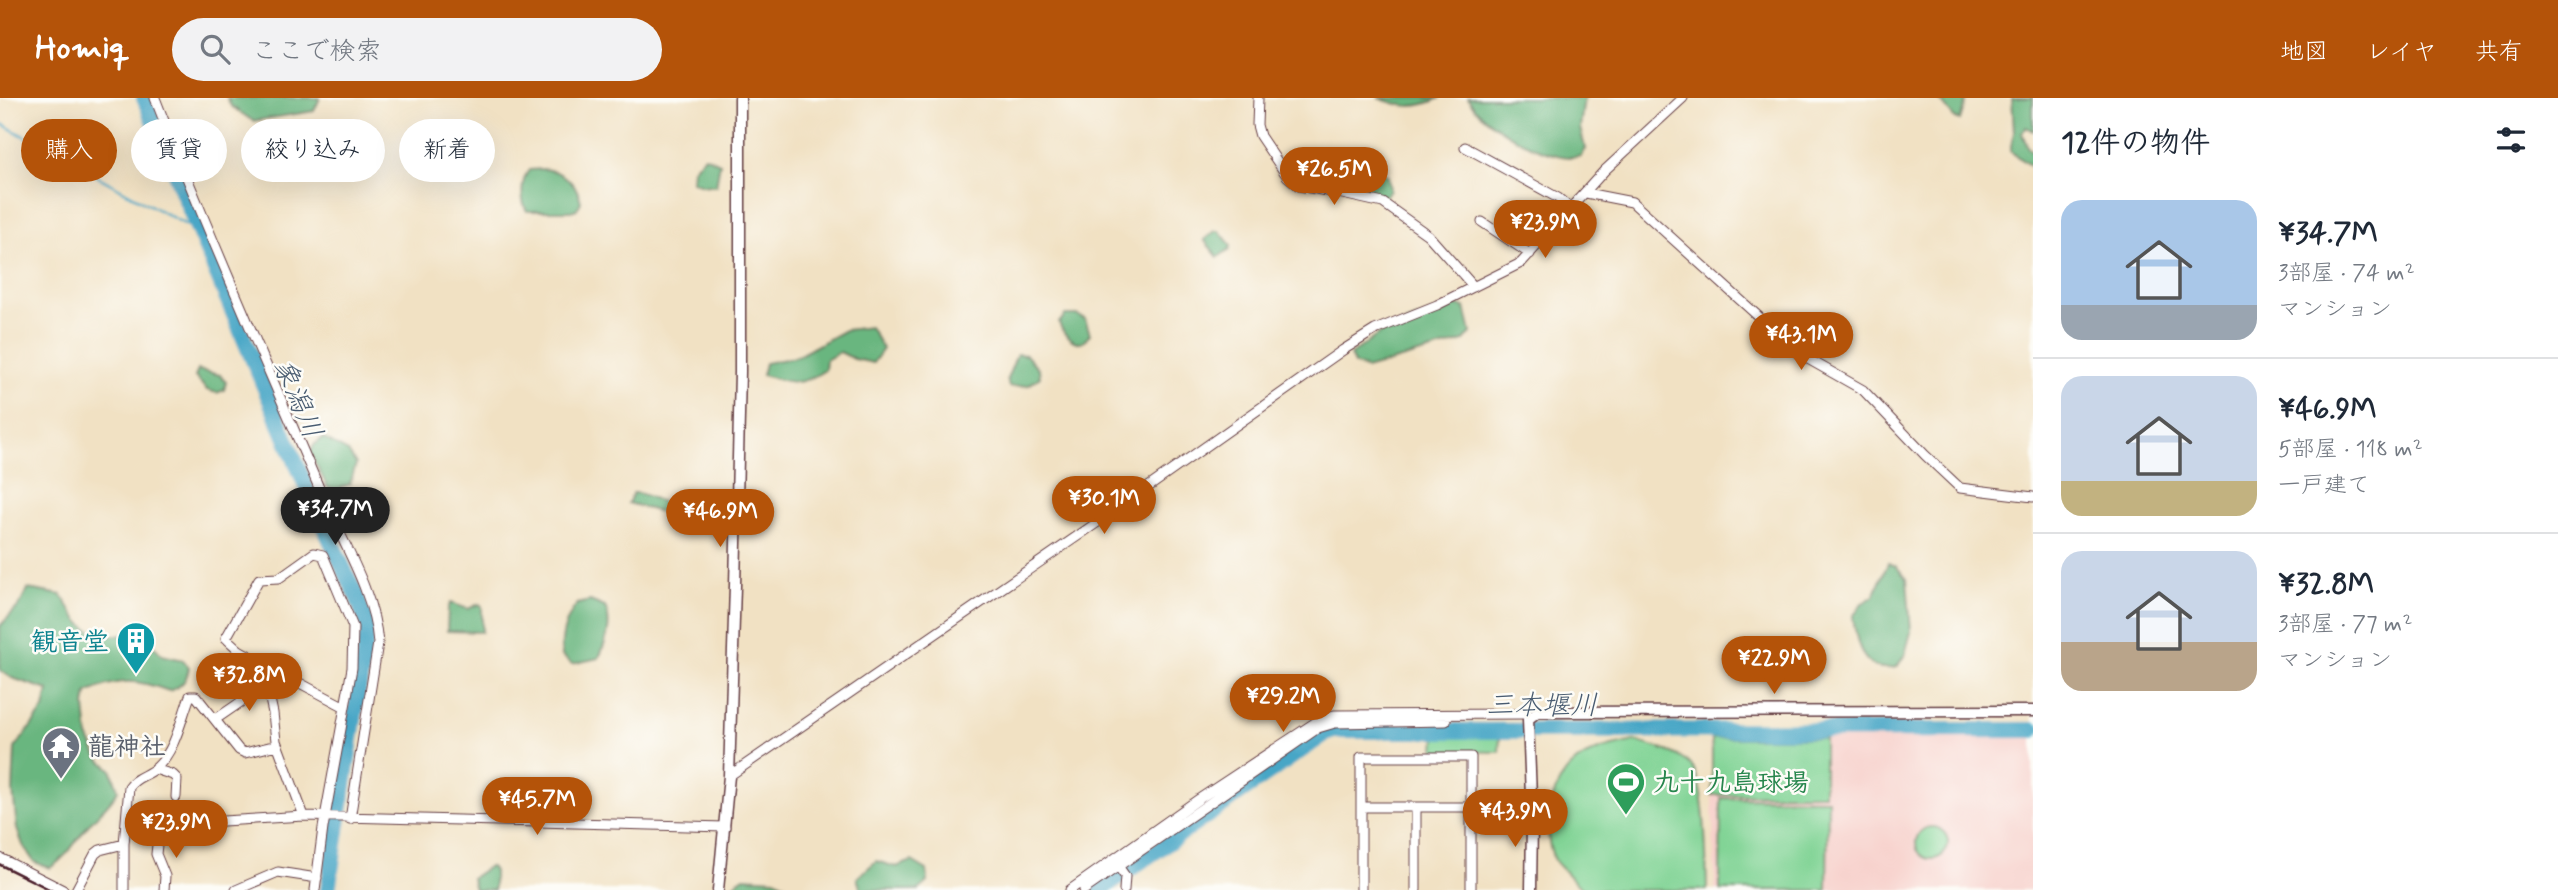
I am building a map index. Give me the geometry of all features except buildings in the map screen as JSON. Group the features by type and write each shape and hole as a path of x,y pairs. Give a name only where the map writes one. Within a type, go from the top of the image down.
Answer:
{"street":[{"path":"155,98 224,269 355,566 376,621 378,643 350,819"},
{"path":"726,890 720,884 729,776 740,372 740,98"},
{"path":"1258,98 1259,136 1287,176 1299,186 1338,192 1382,204 1428,235 1474,286"},
{"path":"729,776 1343,350 1375,330 1437,305 1521,263 1604,171 1684,98"},
{"path":"1465,146 1558,198 1571,209"},
{"path":"1586,193 1632,202 1801,355 1863,390 1960,488 2033,497"},
{"path":"1482,222 1530,254"},
{"path":"315,890 352,668 353,627 323,555 314,553 279,578 259,579 227,639 239,650 345,707"},
{"path":"262,663 277,745 304,816"},
{"path":"216,719 267,684"},
{"path":"124,890 124,844 129,787 134,780 155,769 166,756 182,722 190,696 195,696 216,719 239,750 245,753 277,745"},
{"path":"1084,890 1318,727 1335,723 1527,718 1537,712 2033,711"},
{"path":"1070,890 1199,799 1322,718 1334,715 1527,718"},
{"path":"1527,718 1531,890"},
{"path":"1361,890 1361,757 1471,757 1471,890"},
{"path":"155,769 177,779 176,797"},
{"path":"1361,807 1530,807"},
{"path":"1416,808 1416,890"},
{"path":"126,826 159,827 304,816 725,827"},
{"path":"159,827 156,854 165,876 164,890"},
{"path":"76,890 95,854 100,850 124,844"},
{"path":"0,858 63,890"},
{"path":"1118,867 1125,876 1124,890"},
{"path":"236,890 278,872 317,878"}],"shaded area":[{"path":"2033,732 2033,890 1715,890 1710,736"}],"green space":[{"path":"227,98 320,98 314,111 265,119 250,119 231,106"},
{"path":"1378,98 1440,98 1409,106"},
{"path":"1468,98 1584,98 1580,128 1585,148 1581,156 1568,157 1536,148 1487,120"},
{"path":"1938,98 1967,98 1960,120 1954,118"},
{"path":"2012,98 2033,98 2033,131 2026,127 2022,133 2028,148 2033,152 2033,168 2010,151 2014,132"},
{"path":"705,156 720,163 716,186 692,181 693,169"},
{"path":"543,169 568,179 579,195 581,202 577,209 527,211 522,196 524,179 529,170"},
{"path":"1381,172 1388,176 1390,190 1383,199 1362,194 1360,191 1366,181"},
{"path":"1219,231 1231,245 1230,249 1218,257 1204,240"},
{"path":"1454,305 1465,307 1471,333 1464,341 1366,369 1354,364 1350,355 1382,332"},
{"path":"1065,315 1077,315 1085,319 1090,334 1086,339 1077,342 1064,333 1059,323"},
{"path":"870,327 883,349 873,363 854,359 840,352 826,360 825,370 808,379 794,382 762,375 765,363 796,357 845,330"},
{"path":"1017,354 1026,355 1039,369 1040,377 1029,385 1009,387 1007,379"},
{"path":"198,370 220,375 226,382 224,390 217,393 207,390 195,377"},
{"path":"323,438 348,452 356,464 350,484 338,489 328,488 310,453 314,445"},
{"path":"633,493 658,501 703,509 702,512 670,515 628,503"},
{"path":"1888,563 1896,566 1907,579 1911,632 1905,654 1897,667 1885,668 1868,662 1863,655 1856,637 1853,617 1861,604 1874,596"},
{"path":"28,589 61,595 78,620 94,632 143,639 162,655 183,660 189,667 183,682 169,691 128,682 87,693 85,706 88,736 98,758 111,769 118,790 67,853 50,868 34,862 23,845 17,829 13,791 15,748 44,709 48,690 12,678 0,670 0,626 19,606"},
{"path":"590,601 605,607 608,620 606,639 599,658 572,664 562,656 564,628 577,604"},
{"path":"451,603 468,609 479,604 482,606 482,632 447,631 448,608"},
{"path":"1436,736 1500,736 1499,752 1435,751"},
{"path":"1712,738 1824,738 1824,794 1712,795"},
{"name":"九十九島球場","path":"1634,741 1677,755 1689,763 1695,772 1702,803 1707,890 1588,890 1577,884 1556,862 1551,852 1548,828 1551,804 1565,773 1587,755"},
{"path":"1721,798 1828,799 1827,890 1720,890"},
{"path":"1932,827 1944,831 1948,843 1944,855 1932,859 1920,855 1916,843 1920,831"},
{"path":"876,861 896,867 912,861 927,870 928,882 919,890 861,890 857,878"},
{"path":"488,867 494,871 494,890 475,890 472,878"},
{"path":"744,877 775,879 784,884 785,890 735,890 734,884"}],"waterway":[{"name":"象潟川","path":"144,98 368,628 328,890"},
{"path":"0,123 199,232"},
{"name":"三本堰川","path":"1100,890 1325,734 1334,731 2033,730"}],"railway":[{"path":"0,865 51,890"}],"place":[{"name":"観音堂","path":"136,675"},
{"name":"龍神社","path":"61,780"},
{"name":"九十九島球場","path":"1626,816"}]}
